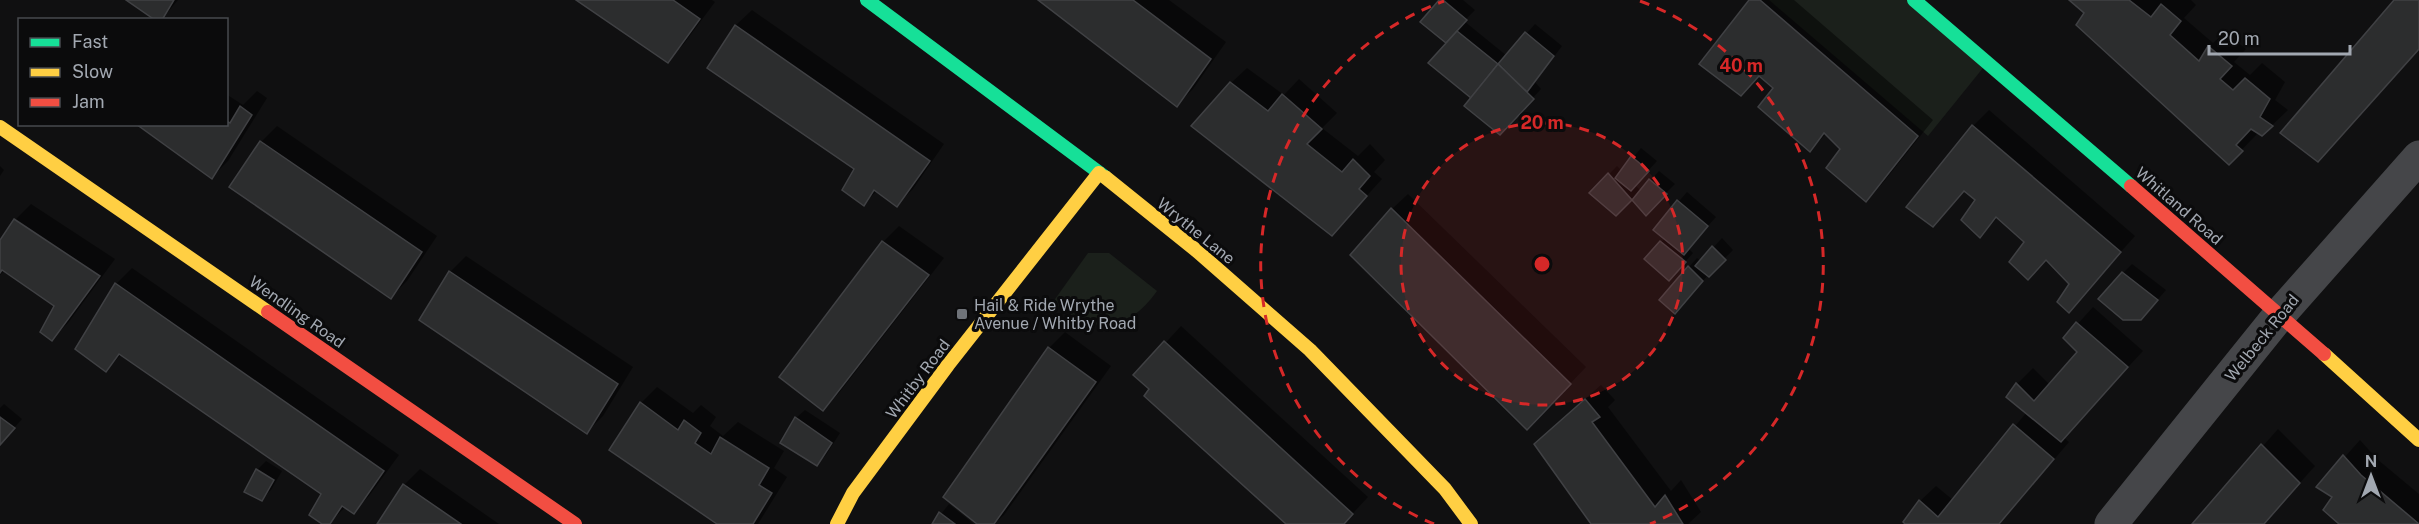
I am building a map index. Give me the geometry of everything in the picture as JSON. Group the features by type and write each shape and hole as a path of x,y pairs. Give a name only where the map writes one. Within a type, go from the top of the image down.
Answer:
{"street":[{"name":"Wrythe Lane","path":"867,0 1099,173 1197,251 1310,350 1444,489 1471,524"},
{"name":"Whitland Road","path":"1914,0 2280,314 2419,440"},
{"name":"Wendling Road","path":"0,127 575,524"},
{"name":"Welbeck Road","path":"2111,524 2280,314 2419,157"},
{"name":"Whitby Road","path":"837,524 853,493 948,365 1099,173"}],"shaded area":[{"path":"1769,0 1913,0 1987,63 1928,136"},
{"path":"1088,253 1109,253 1157,291 1133,316 1121,322 1108,325 1095,324 1067,313 1053,302"}],"building":[{"path":"126,0 174,0 163,18 152,18"},
{"path":"576,0 673,0 700,19 668,63"},
{"path":"1038,0 1133,0 1211,59 1177,107"},
{"path":"1439,0 1443,0 1467,20 1446,43 1420,22"},
{"path":"1749,0 1760,0 1918,136 1866,202 1826,168 1840,149 1824,133 1810,152 1758,107 1773,88 1759,76 1741,96 1699,64"},
{"path":"2069,0 2129,0 2151,17 2161,4 2181,21 2170,35 2199,61 2208,46 2232,66 2220,79 2233,90 2245,78 2270,99 2260,117 2273,126 2262,136 2251,129 2236,145 2243,151 2229,165 2076,25 2084,13"},
{"path":"2394,0 2419,0 2419,49 2318,162 2280,133"},
{"path":"735,25 930,161 897,207 874,190 864,206 842,190 854,169 707,68"},
{"path":"1457,31 1498,64 1471,98 1428,63"},
{"path":"1525,32 1554,56 1527,92 1498,64"},
{"path":"1498,64 1534,99 1500,135 1464,106"},
{"path":"1230,82 1268,111 1282,94 1322,129 1307,144 1342,172 1353,159 1370,176 1359,189 1367,196 1332,236 1191,126"},
{"path":"240,106 252,115 212,179 139,126 228,126 228,122 230,123"},
{"path":"1972,125 2121,252 2069,313 2057,302 2069,284 2046,260 2028,280 2009,262 2024,242 1996,217 1980,238 1961,220 1975,200 1964,191 1933,227 1906,207"},
{"path":"260,141 422,252 391,299 229,187"},
{"path":"1631,156 1649,171 1631,191 1615,178"},
{"path":"1608,173 1632,200 1616,216 1589,193"},
{"path":"1649,179 1667,194 1646,216 1632,200"},
{"path":"1677,200 1708,226 1684,255 1653,230"},
{"path":"1391,208 1571,384 1527,430 1350,255"},
{"path":"14,219 100,276 52,341 40,332 54,306 2,270 0,273 0,240"},
{"path":"882,241 929,275 823,411 779,377"},
{"path":"1660,241 1686,262 1669,281 1644,259"},
{"path":"1712,246 1726,260 1709,277 1695,266"},
{"path":"1688,266 1703,281 1675,314 1659,300"},
{"path":"449,271 618,384 587,434 419,320"},
{"path":"2122,272 2158,300 2141,320 2123,320 2098,299"},
{"path":"115,283 384,471 354,514 342,506 330,524 322,524 309,515 321,494 119,354 106,372 75,349"},
{"path":"2076,322 2128,367 2061,442 2006,397 2016,383 2034,401 2077,352 2063,338"},
{"path":"1164,341 1353,514 1344,524 1286,524 1144,396 1149,389 1133,375"},
{"path":"1048,347 1096,382 994,524 977,524 943,497"},
{"path":"1585,399 1600,417 1592,422 1655,507 1665,495 1683,524 1591,524 1534,444"},
{"path":"640,402 678,430 684,420 701,433 695,443 711,454 720,437 769,468 759,485 772,493 753,524 717,524 609,450"},
{"path":"0,417 15,428 0,445"},
{"path":"795,417 832,443 817,466 780,443"},
{"path":"2013,424 2054,459 1999,524 1905,524 1903,522 1919,500 1938,517"},
{"path":"2261,444 2300,483 2264,524 2192,524"},
{"path":"2343,455 2361,475 2419,524 2339,524 2323,510 2332,497 2316,487"},
{"path":"256,469 274,480 262,501 244,492"},
{"path":"403,484 461,524 377,524"},
{"path":"939,512 955,524 932,524"}],"traffic: fast":[{"path":"867,0 1105,177"},
{"path":"1914,0 2131,186"}],"traffic: slow":[{"path":"0,127 268,312"},
{"path":"837,524 853,493 948,365 1099,173"},
{"path":"1105,177 1197,251 1310,350 1445,489 1471,524"},
{"path":"2324,354 2419,440"}],"traffic: jam":[{"path":"2131,186 2324,354"},
{"path":"268,312 575,524"}],"place":[{"name":"Hail & Ride Wrythe Avenue / Whitby Road","path":"962,314"}]}
